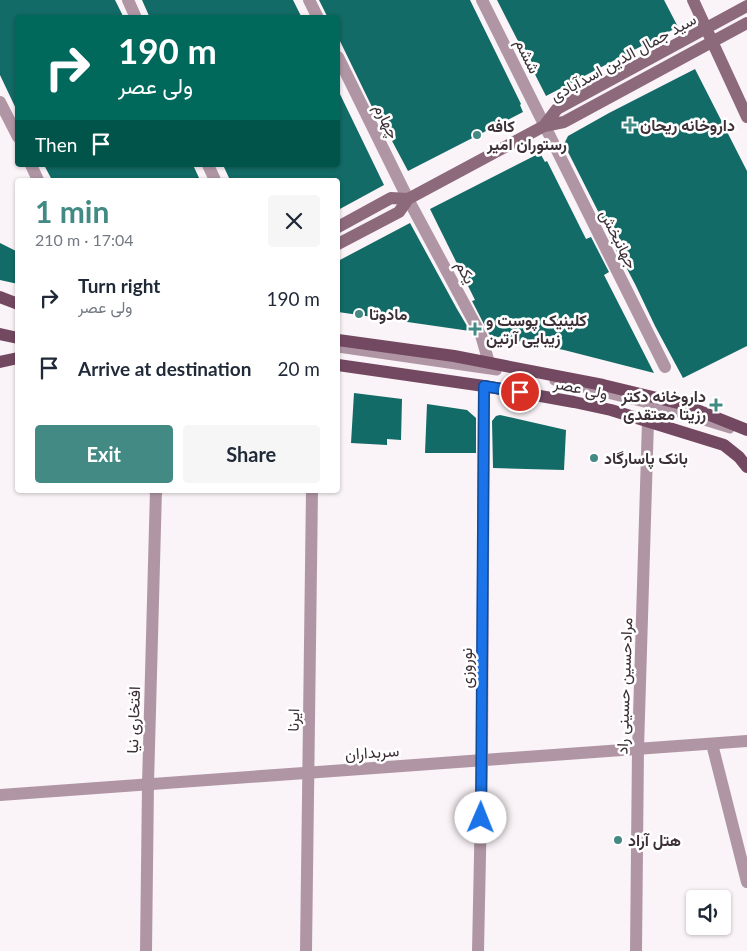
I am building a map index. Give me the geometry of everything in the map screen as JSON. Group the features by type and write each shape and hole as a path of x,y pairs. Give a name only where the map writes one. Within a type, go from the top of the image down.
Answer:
{"main road":[{"path":"693,0 747,117"},
{"name":"سید جمال الدین اسدآبادی","path":"544,126 557,109 747,6"},
{"name":"سید جمال الدین اسدآبادی","path":"340,243 399,212 408,199 544,126 564,122 747,23"},
{"path":"340,226 391,198 408,199"},
{"path":"0,297 15,303"},
{"name":"ولی عصر","path":"340,340 454,356 603,385 682,404 745,429"},
{"path":"0,362 15,359"},
{"name":"ولی عصر","path":"340,365 484,386 592,406 724,445 739,457 747,467"}],"street":[{"path":"128,0 135,15"},
{"path":"309,0 316,15"},
{"name":"ششم","path":"482,0 544,126"},
{"name":"چهارم","path":"340,61 408,199"},
{"path":"0,102 15,132"},
{"name":"جهانبخش","path":"544,126 666,367"},
{"name":"یکم","path":"408,199 482,335 489,363"},
{"name":"نوروزی","path":"478,951 482,760 484,386"},
{"name":"مرادحسین حسینی راد","path":"636,951 638,749 648,421"},
{"name":"افتخاری نیا","path":"146,951 148,784 156,493"},
{"name":"ايرنا","path":"306,951 312,493"},
{"name":"سربداران","path":"0,795 747,741"},
{"path":"712,744 747,882"}],"lane":[{"path":"340,348 448,362 536,377 745,429"}],"building":[{"path":"0,0 115,0 122,15 15,15 15,107 0,75"},
{"path":"142,0 293,0 300,15 149,15"},
{"path":"319,0 470,0 521,104 523,112 408,171 374,107 373,109 340,41 340,15 326,15"},
{"path":"497,0 664,0 678,27 546,96"},
{"path":"695,69 747,171 747,346 683,378 623,264 564,144 568,136"},
{"path":"340,94 384,185 340,209 340,178 229,178 224,167 340,167"},
{"path":"540,153 545,162 547,161 586,239 591,237 609,272 604,275 654,373 564,350 489,334 472,301 475,300 430,209"},
{"path":"45,167 194,167 199,178 51,178"},
{"path":"410,223 470,331 340,312 340,260"},
{"path":"0,243 15,250 15,283 0,280"},
{"path":"354,393 402,399 401,440 387,439 387,445 351,443"},
{"path":"427,404 467,410 476,418 476,453 425,453"},
{"path":"500,415 566,430 564,470 493,468 492,421 496,416"}],"place":[{"name":"داروخانه ریحان","path":"630,125"},
{"name":"کافه رستوران امیر","path":"477,135"},
{"name":"مادوتا","path":"359,314"},
{"name":"کلینیک پوست و زیبایی آرتین","path":"475,329"},
{"name":"داروخانه دکتر رزیتا معتقدی","path":"716,405"},
{"name":"بانک پاسارگاد","path":"594,458"},
{"name":"هتل آراد","path":"618,840"}],"route":[{"path":"481,818 484,386 520,392"}]}
